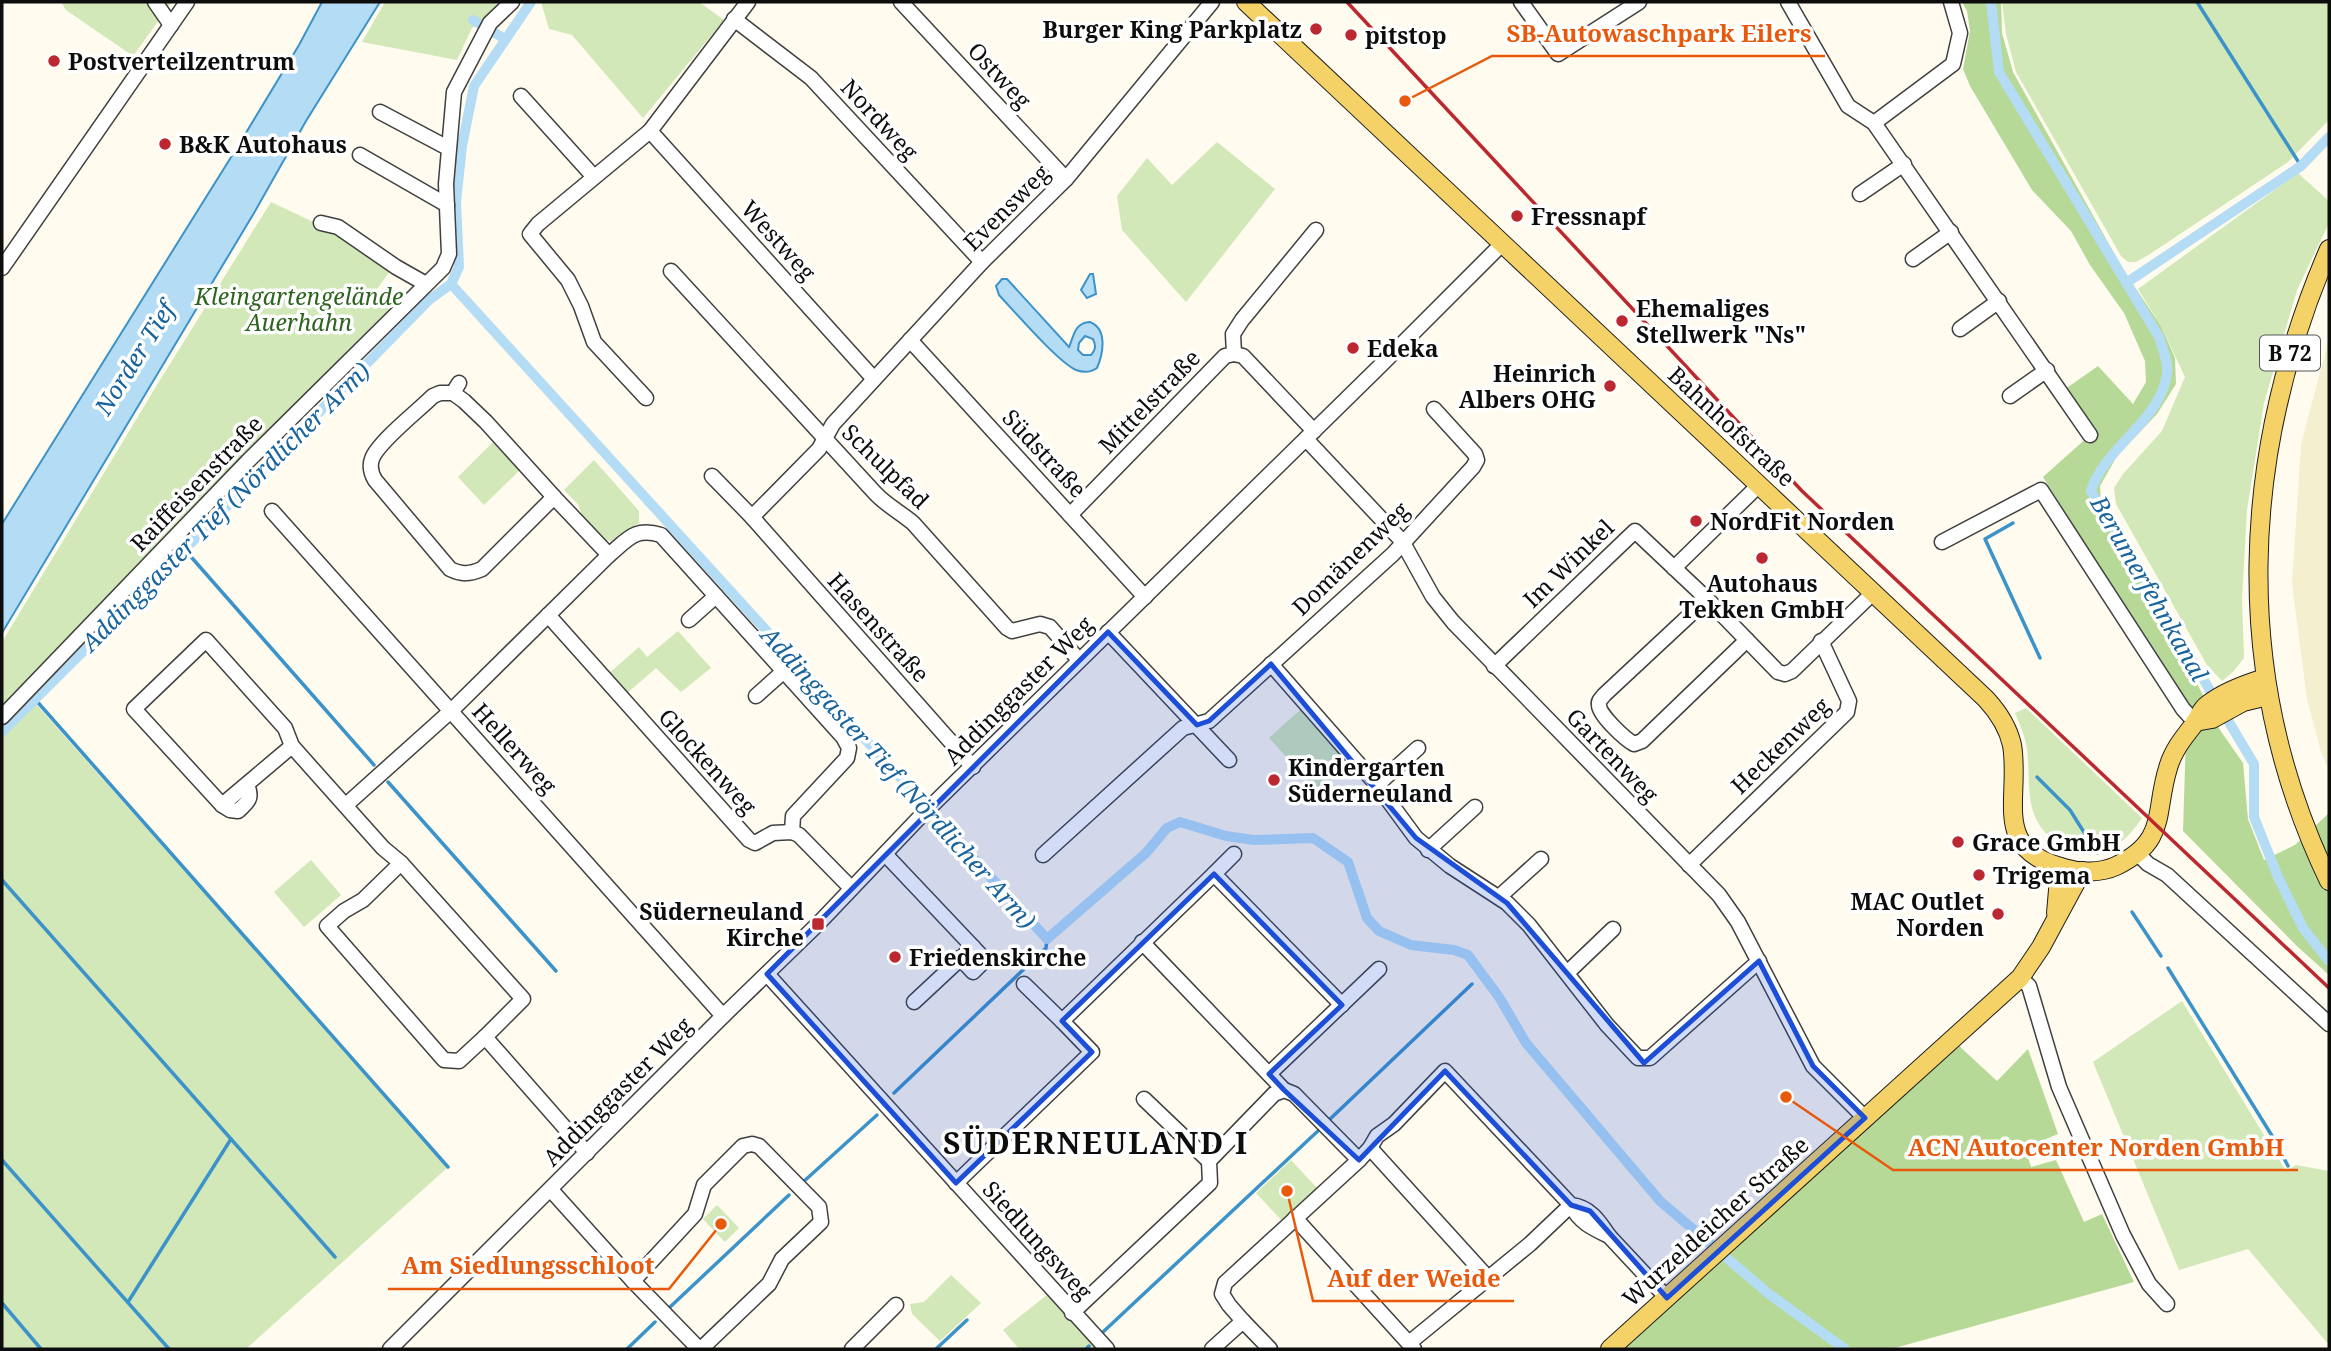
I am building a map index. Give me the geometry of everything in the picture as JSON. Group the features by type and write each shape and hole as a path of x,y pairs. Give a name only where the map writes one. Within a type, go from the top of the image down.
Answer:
{"main road":[{"name":"Bahnhofstraße","path":"1246,2 1995,709 2011,745 2016,832 2025,848 2041,860 2081,871"},
{"name":"B 72","path":"2329,249 2308,298 2289,356 2267,463 2259,531 2258,596 2268,696 2304,821 2329,881"},
{"path":"2081,871 2112,868 2138,854 2157,826 2165,778 2177,745 2204,716 2265,677"},
{"path":"2230,700 2268,696"},
{"name":"Wurzeldeicher Straße","path":"2055,919 2060,867"},
{"name":"Wurzeldeicher Straße","path":"1610,1349 2020,978 2041,947 2081,871"}],"street":[{"path":"155,2 171,24"},
{"path":"2,268 187,2"},
{"name":"Raiffeisenstraße","path":"2,717 248,461 443,268 449,254 448,148 454,92 487,28 512,2"},
{"path":"646,398 594,342 568,280 530,234 538,224 650,131 748,2"},
{"name":"Ostweg","path":"901,2 1066,180"},
{"name":"Evensweg","path":"826,438 833,424 982,262 1066,180 1212,2"},
{"path":"1521,2 1558,54 1639,2"},
{"path":"1607,2 1616,16"},
{"path":"1788,2 1848,106 1874,123 2090,435"},
{"path":"1874,123 1953,64 1960,33 1951,2"},
{"name":"Nordweg","path":"734,19 811,78 982,262"},
{"path":"521,96 594,177"},
{"path":"380,112 448,148"},
{"name":"Westweg","path":"650,131 874,379"},
{"path":"360,155 447,205"},
{"path":"1860,194 1904,164"},
{"path":"321,223 338,228 426,284"},
{"name":"Mittelstraße","path":"1234,354 1233,334 1242,320 1316,230"},
{"path":"1913,259 1951,232"},
{"name":"Addinggaster Weg","path":"390,1349 767,974 917,820 1503,243"},
{"name":"Schulpfad","path":"671,271 887,505 913,523 1007,628 1012,631 1040,624 1050,626 1079,660"},
{"path":"1960,329 1999,301"},
{"name":"Südstraße","path":"910,340 1145,597"},
{"name":"Mittelstraße","path":"1070,514 1225,356 1243,356 1310,435"},
{"path":"2010,396 2047,370"},
{"path":"554,497 482,569 460,574 450,569 375,480 370,463 377,449 433,396 456,388 464,401 609,555"},
{"name":"Domänenweg","path":"1043,855 1184,728 1209,721 1393,554 1402,541 1473,467 1477,460 1475,454 1434,409"},
{"name":"Gartenweg","path":"1310,435 1402,541 1433,597 1452,622 1719,895 1738,922 1813,1066 1865,1118"},
{"path":"752,517 819,449 826,438"},
{"name":"Hasenstraße","path":"712,476 752,517 973,767"},
{"path":"1759,485 1674,568 1778,672 1785,674 1792,671 1874,592"},
{"path":"1942,542 2041,490 2183,709 2204,716"},
{"name":"Hellerweg","path":"272,511 723,1016"},
{"path":"346,805 452,710 609,555 634,534 648,531 661,535 843,737 849,748 847,758 793,816 792,832 799,835 851,888"},
{"name":"Im Winkel","path":"1494,666 1635,531 1674,568"},
{"path":"689,620 716,596"},
{"path":"1707,599 1604,695 1599,702 1599,708 1612,725 1628,741 1634,744 1642,741 1747,640"},
{"name":"Glockenweg","path":"548,615 749,840 755,843 773,833 792,832"},
{"path":"1108,632 1229,760"},
{"path":"292,746 222,805 134,709 206,640 285,728 292,746 383,848 398,860 523,999 459,1061 444,1060 327,926 344,911 363,900 398,860"},
{"name":"Heckenweg","path":"1689,865 1847,712 1849,701 1821,641"},
{"path":"1270,664 1377,785 1408,828 1428,850 1499,897 1529,925 1607,1024 1639,1058 1650,1058 1759,961"},
{"path":"756,696 784,671"},
{"path":"1377,785 1418,748"},
{"path":"1428,850 1475,807"},
{"path":"885,854 973,947 914,1002"},
{"path":"1062,1021 1234,854"},
{"path":"2138,854 2148,864 2167,875 2329,1024"},
{"path":"1499,897 1541,859"},
{"path":"1214,874 1342,1005"},
{"path":"1567,973 1613,929"},
{"path":"1142,942 1219,1025 1284,1090 1294,1094 1359,1160"},
{"path":"1269,1074 1380,969"},
{"name":"Siedlungsweg","path":"767,974 1100,1342"},
{"path":"2020,978 2029,986 2059,1087 2123,1235 2149,1284 2167,1304"},
{"path":"956,1183 1092,1052 1024,984"},
{"path":"485,1037 587,1153"},
{"path":"1270,1349 1228,1305 1222,1294 1225,1283 1359,1160 1377,1136 1394,1124 1445,1071 1571,1205 1575,1214 1587,1226 1609,1236 1667,1298"},
{"path":"1209,1161 1274,1094 1284,1090"},
{"path":"1072,1313 1210,1183 1209,1161 1144,1098"},
{"path":"551,1190 633,1281 700,1349 769,1284 782,1259 821,1222 819,1207 759,1146 743,1146 704,1185 695,1214 633,1281"},
{"path":"1370,1148 1488,1278"},
{"path":"1296,1217 1412,1346 1571,1205"},
{"path":"852,1349 896,1306"},
{"path":"1212,1349 1243,1321"}],"highlighted area":[{"path":"1108,632 1197,725 1209,721 1271,664 1416,838 1507,903 1644,1063 1759,961 1813,1066 1865,1118 1667,1298 1590,1211 1571,1205 1445,1071 1359,1160 1284,1090 1269,1074 1342,1005 1214,874 1062,1021 1092,1052 956,1183 767,974"}],"shaded area":[{"path":"2329,339 2329,771 2307,699 2292,584 2301,444"}],"green space":[{"path":"61,2 172,2 133,56 66,10"},
{"path":"385,2 504,2 493,14 472,28 457,60 362,42"},
{"path":"541,2 699,2 724,20 643,118 572,35 549,29"},
{"path":"1962,2 2001,2 2002,33 2013,72 2124,271 2161,326 2175,358 2176,384 2157,414 2117,456 2100,486 2101,501 2144,576 2220,730 2243,763 2248,819 2264,860 2295,845 2329,813 2329,975 2183,831 2187,704 2043,477 2090,435 2061,392 2098,366 2133,404 2146,382 2145,361 2124,313 2090,265 2071,231 2032,190 1970,86 1963,69 1970,31 1967,11"},
{"path":"2002,2 2329,2 2329,120 2288,162 2150,254 2136,262 2128,262 2121,256 2016,72 2006,34"},
{"path":"1217,142 1275,189 1186,302 1122,230 1117,196 1147,158 1172,185"},
{"path":"2298,173 2329,201 2329,223 2297,290 2264,403 2247,510 2242,599 2244,658 2222,681 2207,665 2116,504 2114,488 2123,474 2162,431 2185,377 2161,326 2138,289"},
{"name":"Kleingartengelände Auerhahn","path":"271,202 328,229 390,271 377,289 398,302 398,305 256,462 2,722 2,642"},
{"path":"494,441 521,469 484,505 458,477"},
{"path":"594,460 639,511 639,523 612,541 604,540 583,518 578,504 564,490"},
{"path":"678,631 711,668 681,692 656,668 625,695 607,675 639,647 647,657"},
{"path":"35,703 448,1167 246,1349 2,1349 2,738"},
{"path":"2026,708 2142,818 2118,844 2104,851 2081,854 2052,839 2036,820 2030,798 2027,749 2015,713"},
{"path":"1301,709 1347,763 1318,792 1269,738"},
{"path":"311,860 341,895 304,927 274,892"},
{"path":"2182,1001 2286,1171 2296,1165 2329,1171 2329,1345 2248,1249 2179,1270 2093,1062"},
{"path":"1957,1044 1997,1081 2028,1049 2058,1134 2025,1148 2031,1167 2056,1160 2084,1222 2102,1214 2134,1282 1891,1349 1620,1349"},
{"path":"1291,1160 1318,1189 1283,1222 1256,1193"},
{"path":"717,1205 739,1228 725,1242 703,1219"},
{"path":"951,1275 981,1303 940,1341 912,1314 910,1304 924,1302"},
{"path":"1048,1294 1099,1349 1019,1349 1003,1330"}],"water":[{"name":"Norder Tief","path":"322,2 380,2 306,121 254,213 2,633 2,524 238,146"},
{"path":"1090,274 1093,274 1096,294 1087,298 1081,290"},
{"path":"1002,279 1007,279 1069,347 1075,331 1081,325 1090,322 1096,325 1102,336 1097,368 1084,372 1068,365 999,295 996,286","holes":["1085,336 1093,339 1093,353 1083,355 1078,350 1079,343"]}],"waterway":[{"name":"Addinggaster Tief (Nördlicher Arm)","path":"451,284 459,267 456,202 462,146 474,86 531,2"},
{"name":"Berumerfehnkanal","path":"1991,2 1999,72 2159,337 2166,360 2167,374 2154,406 2108,460 2091,491 2254,764 2254,817 2278,877 2303,928 2329,961"},
{"path":"2197,2 2301,166"},
{"name":"Addinggaster Tief (Nördlicher Arm)","path":"473,20 505,39"},
{"path":"2126,283 2301,166 2329,137"},
{"name":"Addinggaster Tief (Nördlicher Arm)","path":"2,732 429,300 451,284 1047,939 1146,853 1167,828 1180,822 1226,836 1254,840 1313,838 1348,862 1367,918 1379,931 1411,945 1454,950 1468,955 1499,997 1526,1043 1660,1201 1769,1294 1845,1349"},
{"path":"2013,523 1985,539 2040,658"},
{"path":"185,550 374,765"},
{"path":"34,698 448,1167"},
{"path":"2037,777 2070,810 2097,853"},
{"path":"388,782 556,971"},
{"path":"2,880 231,1139 128,1302"},
{"path":"2132,912 2161,956"},
{"path":"894,1093 1046,948 1047,939"},
{"path":"2168,968 2288,1166"},
{"path":"1328,1121 1472,984"},
{"path":"802,1183 877,1115"},
{"path":"1103,1332 1320,1129"},
{"path":"231,1139 335,1257"},
{"path":"2,1160 169,1349"},
{"path":"669,1308 789,1195"},
{"path":"2,1303 41,1349"},
{"path":"936,1349 967,1320"},
{"path":"627,1349 655,1322"},
{"path":"1086,1349 1089,1346"}],"railway":[{"path":"1347,2 1802,491 2329,988"}],"place":[{"name":"Burger King Parkplatz","path":"1316,29"},
{"name":"pitstop","path":"1351,35"},
{"name":"Postverteilzentrum","path":"54,61"},
{"name":"SB-Autowaschpark Eilers","path":"1405,101"},
{"name":"B&K Autohaus","path":"165,144"},
{"name":"Fressnapf","path":"1517,216"},
{"name":"Ehemaliges Stellwerk \"Ns\"","path":"1622,321"},
{"name":"Edeka","path":"1353,348"},
{"name":"Heinrich Albers OHG","path":"1610,386"},
{"name":"NordFit Norden","path":"1696,521"},
{"name":"Autohaus Tekken GmbH","path":"1762,558"},
{"name":"Kindergarten Süderneuland","path":"1274,780"},
{"name":"Grace GmbH","path":"1958,842"},
{"name":"Trigema","path":"1979,875"},
{"name":"MAC Outlet Norden","path":"1998,914"},
{"name":"Süderneuland Kirche","path":"818,924"},
{"name":"Friedenskirche","path":"895,957"},
{"name":"ACN Autocenter Norden GmbH","path":"1786,1097"},
{"name":"Auf der Weide","path":"1287,1191"},
{"name":"Am Siedlungsschloot","path":"721,1224"}],"district":[{"name":"SÜDERNEULAND I","path":"1096,1142"}]}
